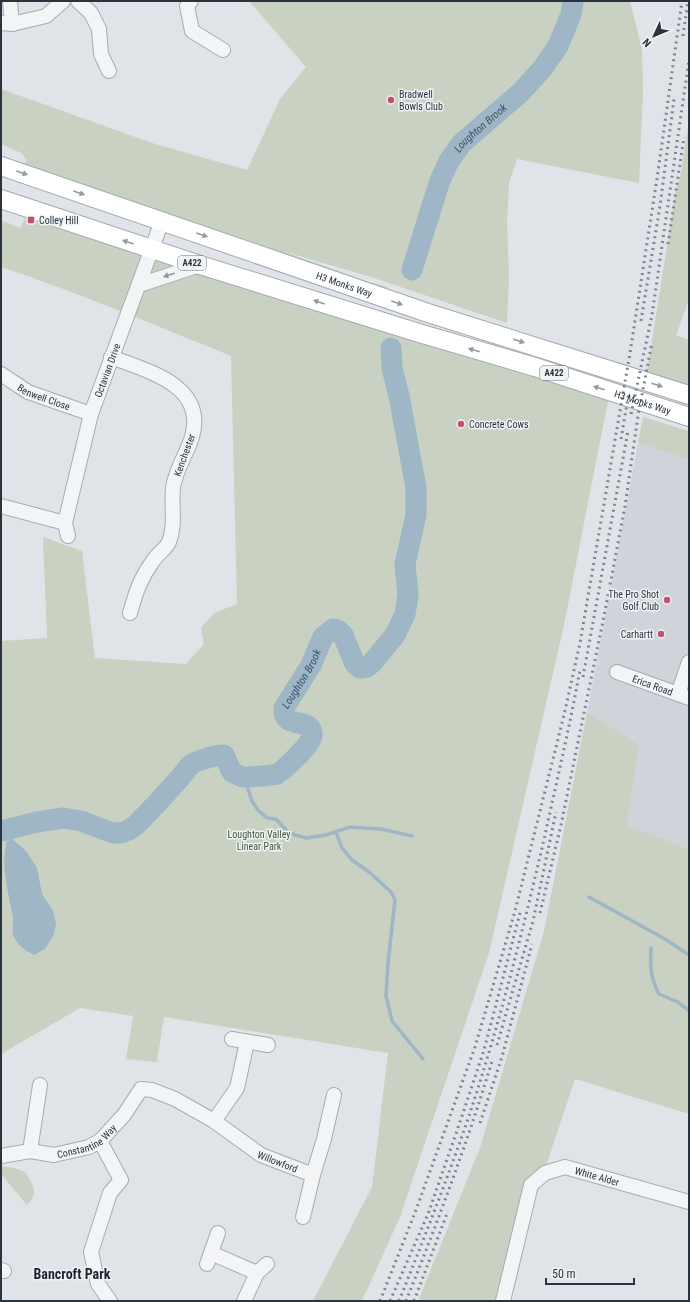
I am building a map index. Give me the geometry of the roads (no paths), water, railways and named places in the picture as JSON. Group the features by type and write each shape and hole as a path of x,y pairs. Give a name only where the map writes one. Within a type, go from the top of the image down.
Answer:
{"main road":[{"name":"H3 Monks Way","path":"1,166 428,313 689,395"},
{"name":"H3 Monks Way","path":"1,199 152,250 304,296 356,314 535,367 689,417"}],"street":[{"path":"10,1 6,24 46,16 63,1"},
{"path":"78,1 91,13 99,29 101,54 109,71"},
{"path":"190,1 187,6 192,31 223,50"},
{"name":"Octavian Drive","path":"1,506 66,530 91,414 162,221"},
{"path":"139,285 200,265"},
{"name":"Kenchester","path":"111,357 166,378 179,388 187,398 192,411 194,424 192,437 178,468 173,487 174,517 172,533 168,544 154,560 140,580 130,613"},
{"name":"Benwell Close","path":"1,374 28,392 91,414"},
{"path":"683,696 689,662"},
{"name":"Erica Road","path":"616,672 683,696"},
{"path":"232,1039 268,1045"},
{"path":"214,1121 237,1088 247,1042"},
{"path":"30,1151 40,1085"},
{"name":"Constantine Way","path":"1,1156 30,1151 54,1155 89,1147 100,1141 124,1115 142,1089 152,1090"},
{"name":"Willowford","path":"152,1090 175,1099 214,1121 261,1155 313,1175"},
{"path":"303,1217 313,1175 324,1140 334,1094"},
{"path":"100,1141 121,1180 110,1193 90,1252 98,1284 110,1301"},
{"name":"White Alder","path":"505,1300 531,1186 545,1173 565,1167 689,1202"},
{"path":"218,1233 209,1259 262,1268 244,1301"}],"water":[{"path":"12,839 26,851 37,868 42,894 53,911 56,923 54,934 45,949 34,955 20,946 13,935 13,918 4,860 7,841"}],"waterway":[{"name":"Loughton Brook","path":"412,270 440,180 449,161 462,143 521,92 542,69 558,46 571,14 573,1"},
{"name":"Loughton Brook","path":"1,831 37,822 63,818 81,821 113,833 121,833 136,825 180,778 188,767 194,763 224,755 232,772 240,776 249,777 271,775 280,772 306,747 312,736 310,728 307,725 287,719 284,708 311,665 323,637 333,629 338,630 343,635 355,664 360,668 367,667 395,635 405,614 408,595 405,564 416,515 416,488 399,396 392,368 391,348"},
{"path":"244,777 252,801 258,810 267,818 276,819 287,831 295,835 306,838 326,835 350,827 381,829 412,836"},
{"path":"336,832 342,848 352,860 369,872 391,892 395,900 386,996 392,1021 423,1059"},
{"path":"589,897 665,939 689,955"},
{"path":"651,948 651,971 659,994 678,1002 689,1011"}],"railway":[{"path":"380,1301 416,1210 475,1047 515,911 564,715 580,643 630,353 658,172 682,1"},
{"path":"683,36 688,1"},
{"path":"631,414 652,315 689,60"},
{"path":"641,321 660,206 674,99"},
{"path":"668,244 684,137"},
{"path":"540,913 561,825 605,611 625,506 638,416 652,342"},
{"path":"621,439 629,392"},
{"path":"583,677 628,431"},
{"path":"399,1301 460,1142 500,1013 545,835 580,670"},
{"path":"497,1045 533,921 556,812"},
{"path":"390,1301 428,1214 461,1119 484,1050 520,913"},
{"path":"480,1123 502,1057 532,944"},
{"path":"406,1301 452,1181 493,1058"},
{"path":"414,1301 448,1211"}],"place":[{"name":"Bradwell Bowls Club","path":"391,100"},
{"name":"Colley Hill","path":"31,220"},
{"name":"Concrete Cows","path":"461,424"},
{"name":"The Pro Shot Golf Club","path":"667,600"},
{"name":"Carhartt","path":"661,634"}],"district":[{"name":"Bancroft Park","path":"72,1274"}],"park label":[{"name":"Loughton Valley Linear Park","path":"259,840"}]}
